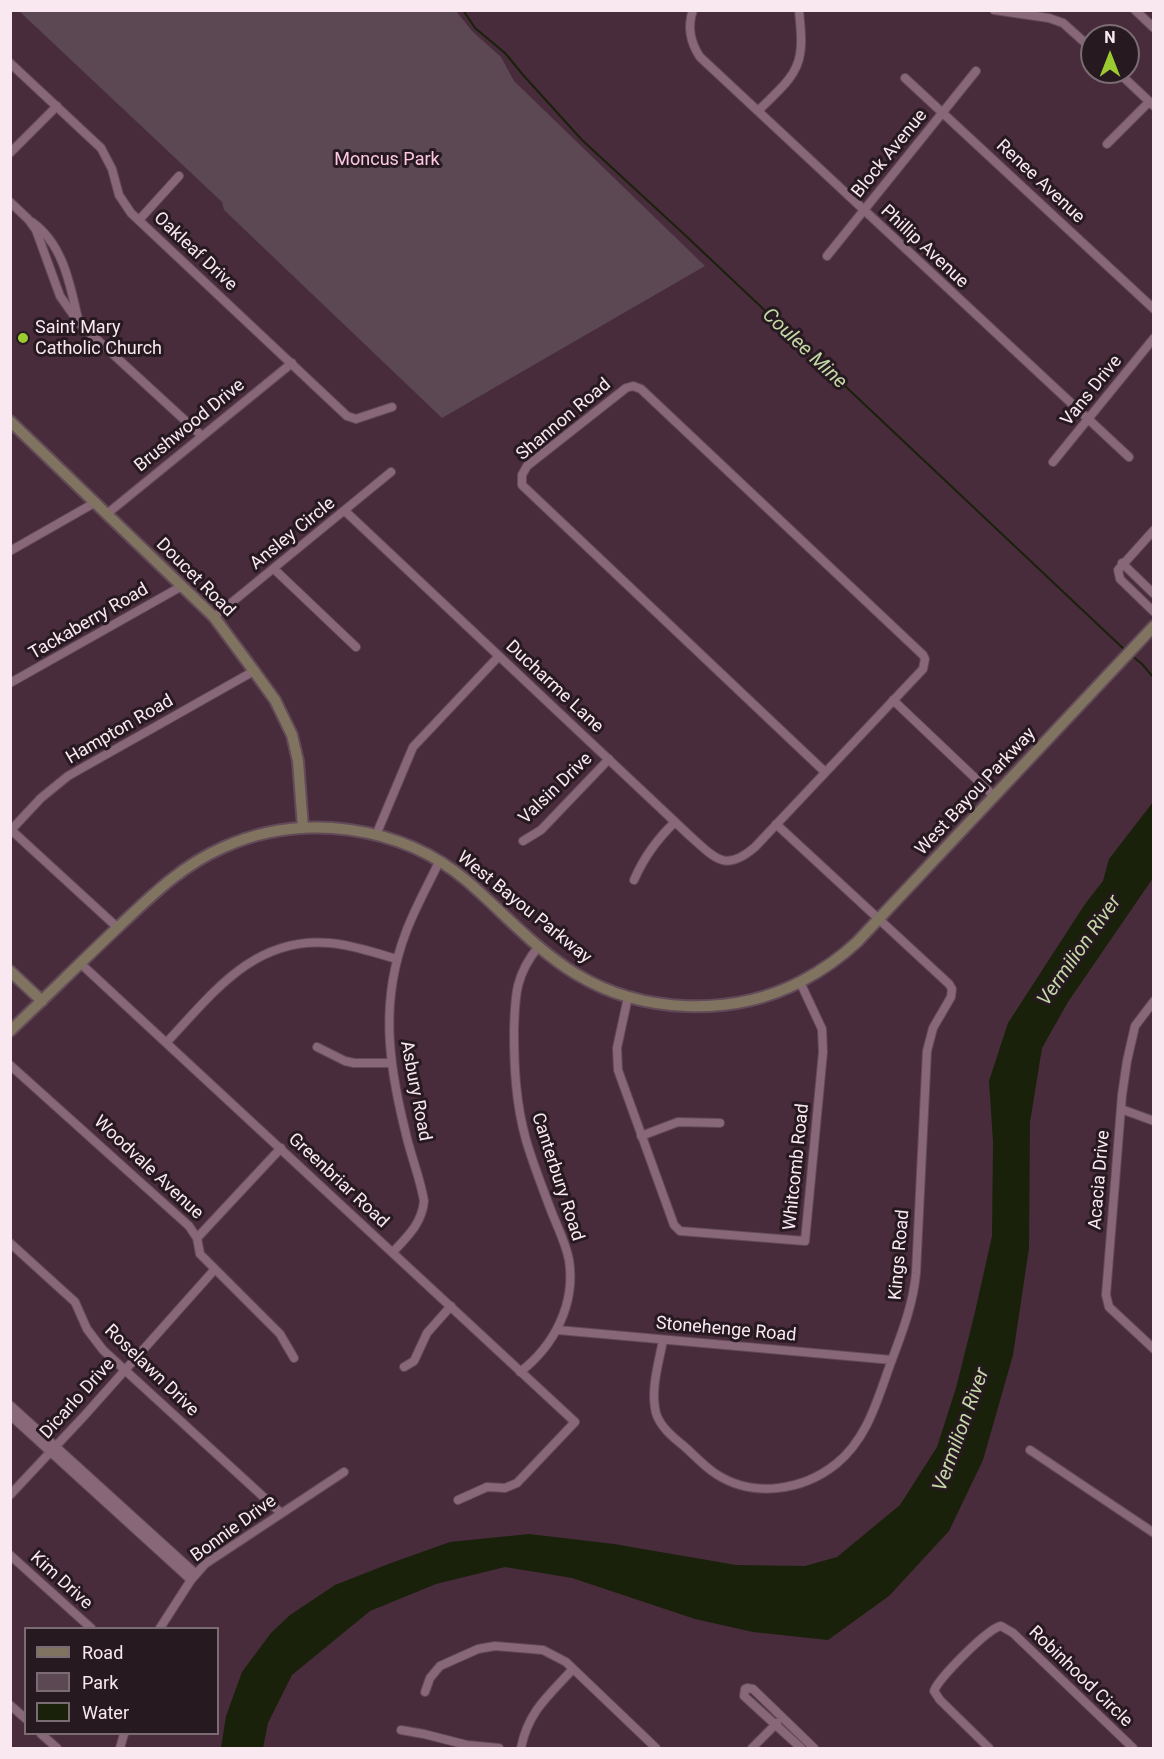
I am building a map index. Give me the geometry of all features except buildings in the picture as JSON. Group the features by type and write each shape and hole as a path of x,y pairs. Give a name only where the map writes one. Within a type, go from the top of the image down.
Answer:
{"street":[{"name":"Phillip Avenue","path":"693,10 690,33 700,57 1129,457"},
{"path":"758,111 790,77 799,62 801,43 799,10"},
{"path":"994,10 1049,18 1063,23 1080,38"},
{"path":"1134,10 1154,28"},
{"name":"Oakleaf Drive","path":"10,63 104,152 112,169 119,195 126,207 349,417 356,419 392,407"},
{"name":"Block Avenue","path":"827,256 976,71"},
{"name":"Renee Avenue","path":"905,78 1154,309"},
{"path":"1107,144 1151,104 1130,84"},
{"path":"10,153 57,106"},
{"path":"139,220 179,176"},
{"path":"10,202 43,230 55,246 68,278 79,323"},
{"path":"28,219 39,236 60,297 79,323 202,436"},
{"name":"Vans Drive","path":"1053,462 1154,338"},
{"name":"Brushwood Drive","path":"108,513 292,363"},
{"name":"Shannon Road","path":"750,852 923,669 926,662 923,655 641,389 633,386 626,388 527,466 521,480 525,489 825,772"},
{"name":"Doucet Road","path":"12,425 108,513 214,617 254,671 279,708 292,735 298,761 303,828"},
{"name":"Ansley Circle","path":"214,617 391,472"},
{"path":"10,551 96,502"},
{"name":"Ducharme Lane","path":"345,511 711,855 721,861 736,861 750,852"},
{"path":"1154,530 1122,563 1118,573 1120,579 1154,612"},
{"path":"1122,563 1154,594"},
{"path":"274,569 356,647"},
{"name":"Tackaberry Road","path":"10,683 182,586"},
{"name":"West Bayou Parkway","path":"10,1031 173,876 209,854 245,838 303,828 344,829 376,835 412,847 465,880 539,946 576,974 628,997 668,1005 718,1005 762,997 800,982 842,956 879,920 1154,626"},
{"path":"376,835 412,747 499,656"},
{"name":"Hampton Road","path":"11,829 41,798 68,776 254,671"},
{"path":"892,700 994,796"},
{"name":"Valsin Drive","path":"524,841 541,830 609,759"},
{"path":"634,880 644,858 675,822"},
{"name":"Kings Road","path":"663,1340 654,1403 661,1423 674,1438 714,1473 738,1484 764,1489 786,1488 813,1479 831,1468 855,1445 866,1427 906,1323 914,1289 928,1044 936,1021 952,992 949,984 777,824"},
{"path":"11,829 117,928"},
{"name":"Asbury Road","path":"393,1252 418,1222 423,1212 424,1201 405,1132 391,1063 389,1017 392,987 397,959 412,915 439,862"},
{"path":"167,1042 226,979 250,961 277,949 300,944 330,943 397,959"},
{"name":"Canterbury Road","path":"520,1372 537,1358 558,1330 569,1289 569,1261 527,1143 515,1082 516,991 522,970 539,946"},
{"name":"Greenbriar Road","path":"80,963 575,1422 516,1483 505,1488 486,1487 458,1500"},
{"path":"10,971 42,1001"},
{"name":"Whitcomb Road","path":"628,997 619,1037 617,1059 621,1080 674,1225 680,1231 805,1241 823,1052 820,1023 800,982"},
{"name":"Acacia Drive","path":"1154,1001 1142,1014 1131,1036 1121,1109 1106,1302 1154,1349"},
{"path":"317,1047 354,1063 391,1063"},
{"name":"Woodvale Avenue","path":"10,1065 189,1226 197,1238 198,1252 280,1334 294,1358"},
{"path":"1121,1109 1154,1121"},
{"path":"641,1136 678,1122 720,1123"},
{"path":"197,1238 281,1148"},
{"name":"Roselawn Drive","path":"10,1243 72,1299 93,1338 125,1370 281,1513"},
{"name":"Dicarlo Drive","path":"10,1495 215,1269"},
{"path":"404,1367 414,1361 427,1333 451,1306"},
{"name":"Stonehenge Road","path":"558,1330 892,1360"},
{"path":"10,1406 53,1449 193,1577"},
{"path":"10,1415 53,1449"},
{"path":"1030,1450 1154,1533"},
{"name":"Bonnie Drive","path":"161,1627 193,1577 221,1552 344,1472"},
{"name":"Kim Drive","path":"10,1555 89,1627"},
{"name":"Robinhood Circle","path":"988,1749 934,1691 945,1675 991,1629 1001,1626 1013,1633 1133,1749"},
{"path":"425,1692 430,1678 440,1666 483,1648 495,1646 543,1650 560,1657 655,1748"},
{"path":"521,1749 525,1730 531,1717 572,1670"},
{"path":"801,1749 744,1696 745,1689 753,1689 814,1749"},
{"path":"10,1706 24,1717"},
{"path":"752,1749 782,1717"},
{"path":"401,1730 467,1745 499,1749"},
{"path":"42,1735 57,1749"}],"green space":[{"name":"Moncus Park","path":"19,11 456,11 472,31 501,57 514,81 705,266 442,418 224,210 222,202"}],"water":[{"name":"Vermilion River","path":"1153,802 1153,878 1068,1002 1042,1048 1030,1122 1029,1248 1013,1355 983,1460 949,1531 889,1596 828,1640 753,1632 695,1619 572,1578 505,1567 436,1584 370,1611 292,1675 268,1723 263,1748 221,1748 226,1716 242,1672 271,1633 290,1615 335,1585 391,1563 450,1542 529,1534 614,1544 736,1565 805,1566 837,1557 900,1505 937,1447 956,1388 975,1312 992,1236 993,1142 989,1081 1008,1023 1085,904 1103,881 1109,859"}],"waterway":[{"name":"Coulee Mine","path":"463,10 475,28 505,53 582,140 1127,652"},
{"name":"Coulee Mine","path":"1131,655 1154,678"}],"place":[{"name":"Saint Mary Catholic Church","path":"23,338"}]}
